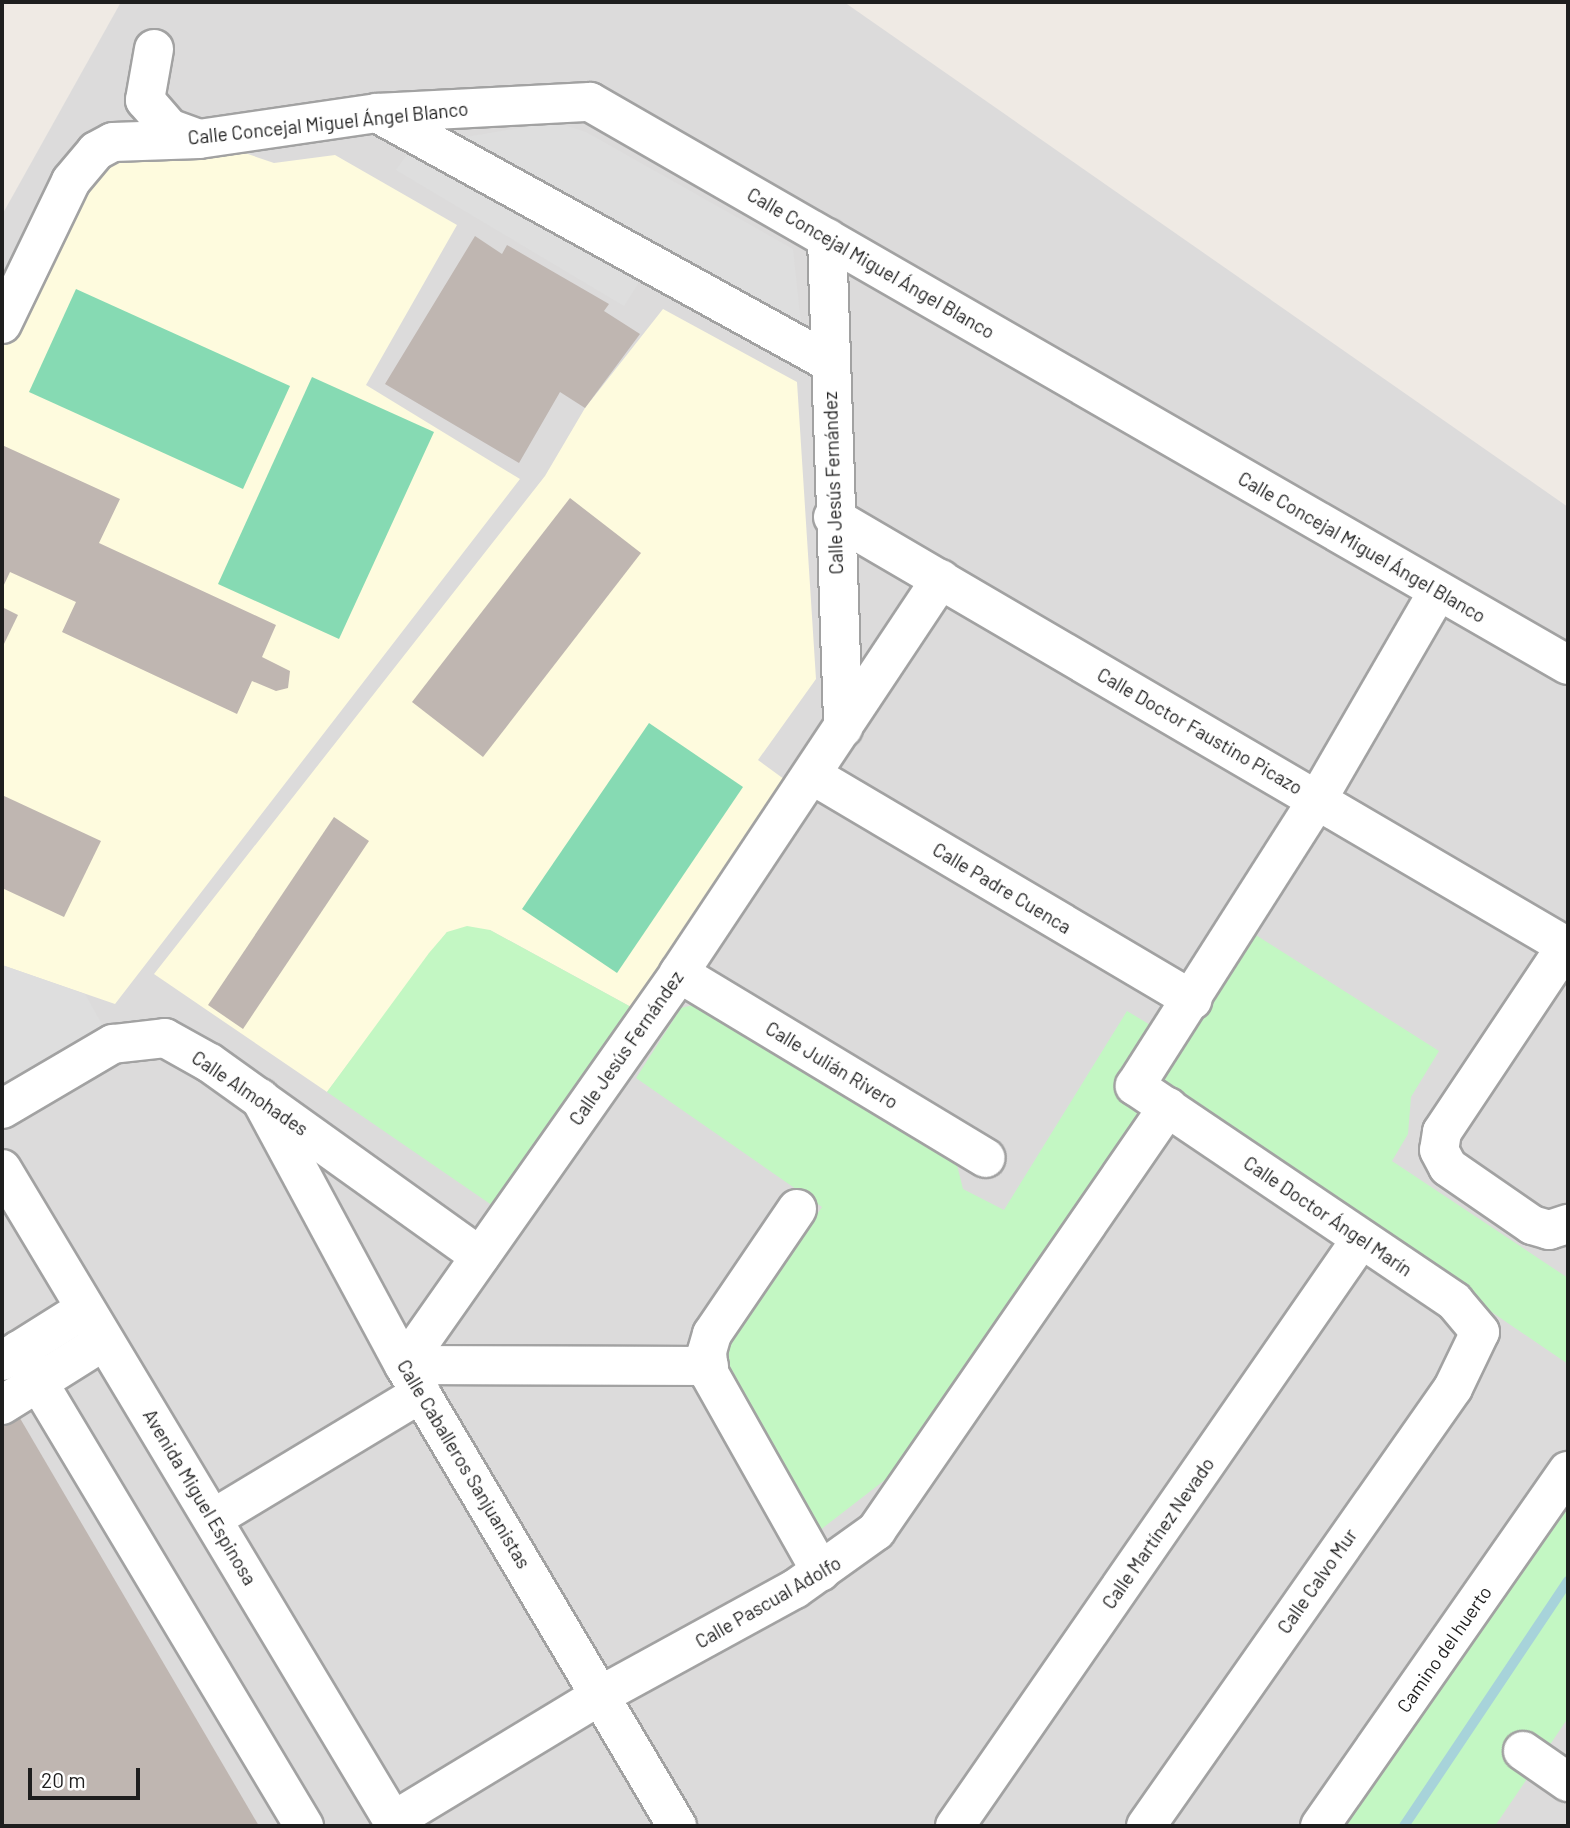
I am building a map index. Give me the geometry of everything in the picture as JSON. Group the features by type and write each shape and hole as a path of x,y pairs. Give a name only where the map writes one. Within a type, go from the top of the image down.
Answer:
{"street":[{"path":"2,324 71,181 104,146 154,49 145,100 169,128 199,138"},
{"name":"Calle Concejal Miguel Ángel Blanco","path":"104,146 199,138 377,113 590,102 1568,665"},
{"path":"377,113 829,362"},
{"name":"Calle Jesús Fernández","path":"827,238 833,517 843,728"},
{"name":"Calle Doctor Faustino Picazo","path":"833,517 1567,944"},
{"name":"Calle Jesús Fernández","path":"413,1379 480,1256 679,973 941,579"},
{"path":"1192,1000 1317,800 1438,591"},
{"name":"Calle Padre Cuenca","path":"812,775 1192,1000"},
{"path":"1567,944 1442,1132 1439,1150 1448,1167 1532,1224 1549,1230 1568,1224"},
{"name":"Calle Julián Rivero","path":"679,973 986,1157"},
{"name":"Calle Doctor Ángel Marín","path":"1192,1000 1136,1086 1454,1301 1480,1332"},
{"name":"Calle Almohades","path":"2,1109 113,1044 140,1037 165,1038 260,1098 480,1256"},
{"name":"Calle Caballeros Sanjuanistas","path":"260,1098 413,1379 677,1826"},
{"name":"Calle Pascual Adolfo","path":"394,1824 601,1695 821,1572 876,1531 899,1502 1168,1107"},
{"name":"Avenida Miguel Espinosa","path":"2,1169 214,1518 394,1824"},
{"path":"797,1209 712,1334 709,1366 821,1572"},
{"name":"Calle Martínez Nevado","path":"955,1826 1361,1239"},
{"path":"95,1325 10,1355 39,1382 304,1826"},
{"path":"2,1405 39,1382 95,1325"},
{"name":"Calle Calvo Mur","path":"1146,1826 1453,1388 1480,1332"},
{"path":"214,1518 413,1379 709,1366"},
{"name":"Camino del huerto","path":"1320,1826 1568,1471"},
{"path":"1522,1751 1568,1782"}],"shaded area":[{"path":"121,2 844,2 1568,507 1568,1826 2,1826 2,215"},
{"path":"555,122 586,132 793,249 801,324 795,330 656,255 624,306 396,170 413,146"},
{"path":"189,134 274,163 335,155 457,225 366,385 520,479 115,1004 2,965 2,350 75,195 102,156"},
{"path":"663,309 797,382 816,679 758,760 788,782 631,1007 490,930 447,932 327,1092 154,974 545,476 585,408"},
{"path":"2,965 85,994 113,1044 2,1109"}],"green space":[{"path":"76,289 290,386 243,489 29,392"},
{"path":"312,377 434,432 339,639 218,584"},
{"path":"649,723 743,787 617,973 522,909"},
{"path":"1232,920 1439,1051 1411,1097 1408,1134 1392,1161 1568,1278 1568,1364 1160,1086 890,1476 815,1534 721,1363 723,1348 822,1207 636,1078 681,1008 693,1005 956,1161 963,1189 1004,1210 1127,1011 1162,1032"},
{"path":"467,926 490,930 631,1007 496,1208 327,1092 429,953 447,932"},
{"path":"1568,1471 1568,1718 1495,1826 1320,1826"}],"building":[{"path":"475,236 502,254 507,245 609,304 604,311 640,334 585,408 560,392 519,463 385,384"},
{"path":"2,445 120,499 99,543 276,625 262,657 290,671 288,688 276,691 252,681 237,714 62,632 76,602 10,572 2,589"},
{"path":"570,498 641,553 483,757 412,702"},
{"path":"2,607 18,615 2,648"},
{"path":"2,795 101,841 64,917 2,888"},
{"path":"334,817 369,841 243,1029 208,1005"},
{"path":"14,1408 259,1826 2,1826 2,1416"}],"waterway":[{"path":"1404,1826 1568,1581"}]}
